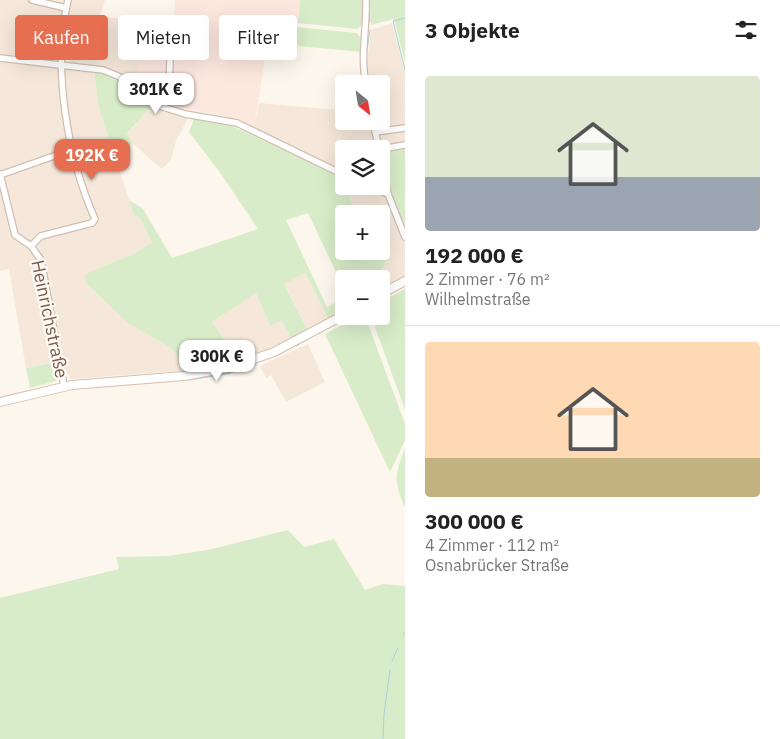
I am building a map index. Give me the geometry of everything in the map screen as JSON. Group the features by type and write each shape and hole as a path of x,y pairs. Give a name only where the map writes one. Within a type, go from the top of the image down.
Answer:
{"main road":[{"path":"390,289 405,281"},
{"path":"0,402 64,386 103,381 184,376 228,368 274,352 335,320"}],"street":[{"path":"32,0 66,8"},
{"path":"31,246 41,236 92,223 95,219 84,193 64,100 61,65 68,0"},
{"path":"364,75 366,0"},
{"path":"0,58 109,72 163,107 185,114 237,123 335,171"},
{"path":"163,107 169,92 170,60"},
{"path":"377,140 375,132 405,128"},
{"path":"390,147 405,145"},
{"path":"0,174 74,149"},
{"name":"Heinrichstraße","path":"0,174 15,236 31,246 41,260 64,386"},
{"path":"388,195 405,237"}],"shaded area":[{"path":"0,0 105,0 100,15 15,15 15,57 0,55"},
{"path":"175,0 300,0 297,28 297,15 219,15 219,60 265,60 254,127 221,115 165,106 137,87 137,60 209,60 209,15 174,15"},
{"path":"108,18 118,18 118,60 137,60 137,87 108,68 71,63 69,60 108,60"},
{"path":"392,23 405,72 405,142 390,145 390,140 382,140 379,130 390,130 390,75 367,75 366,70 371,30"},
{"path":"0,62 56,68 60,71 67,69 94,72 99,108 134,215 140,218 152,242 133,254 85,274 128,323 169,347 192,370 71,379 66,372 63,360 26,368 9,269 0,271"},
{"path":"259,103 335,110 335,130 374,130 375,140 335,140 335,168 254,127"},
{"path":"153,105 163,111 188,118 176,141 171,160 162,169 132,143 127,134"},
{"path":"349,195 382,195 386,197 389,205 352,205"},
{"path":"390,207 405,244 405,276 390,284 390,270 380,270 387,260 390,260"},
{"path":"305,273 328,318 307,329 284,283"},
{"path":"256,293 270,326 282,321 291,338 259,353 238,360 212,322"},
{"path":"308,344 325,382 286,402 271,375 266,378 260,366"}],"green space":[{"path":"300,0 363,0 363,23 357,29 298,23"},
{"path":"370,0 405,0 405,63 394,19 371,25"},
{"path":"297,27 357,33 362,40 362,52 297,46"},
{"path":"94,72 118,80 153,105 127,133 132,143 119,171 99,108"},
{"path":"194,119 234,127 335,173 335,195 348,195 352,205 335,205 335,260 387,260 380,270 335,270 308,213 286,220 327,307 335,303 335,314 328,318 305,273 284,284 307,329 291,338 282,321 270,326 256,293 212,322 238,360 192,370 169,347 128,323 85,282 85,274 133,254 152,242 140,218 134,215 129,200 143,209 172,258 258,229 219,171 189,132"},
{"path":"405,147 405,229 390,184 390,149"},
{"path":"405,289 405,410 375,327 390,325 390,297"},
{"path":"342,325 368,325 405,424 405,440 390,472 325,334"},
{"path":"57,362 59,375 56,381 30,388 26,368"},
{"path":"405,449 405,508 397,485 397,472"},
{"path":"288,530 304,547 334,539 365,590 383,584 405,586 405,739 0,739 0,598 119,569 116,557 168,556 208,550"}],"waterway":[{"path":"369,5 370,22"},
{"path":"405,18 393,21 405,70"},
{"path":"367,50 370,30"},
{"path":"329,328 335,325"},
{"path":"318,334 323,331"},
{"path":"189,380 227,374 256,365"},
{"path":"392,661 398,648"},
{"path":"383,739 384,714 390,670"}]}
